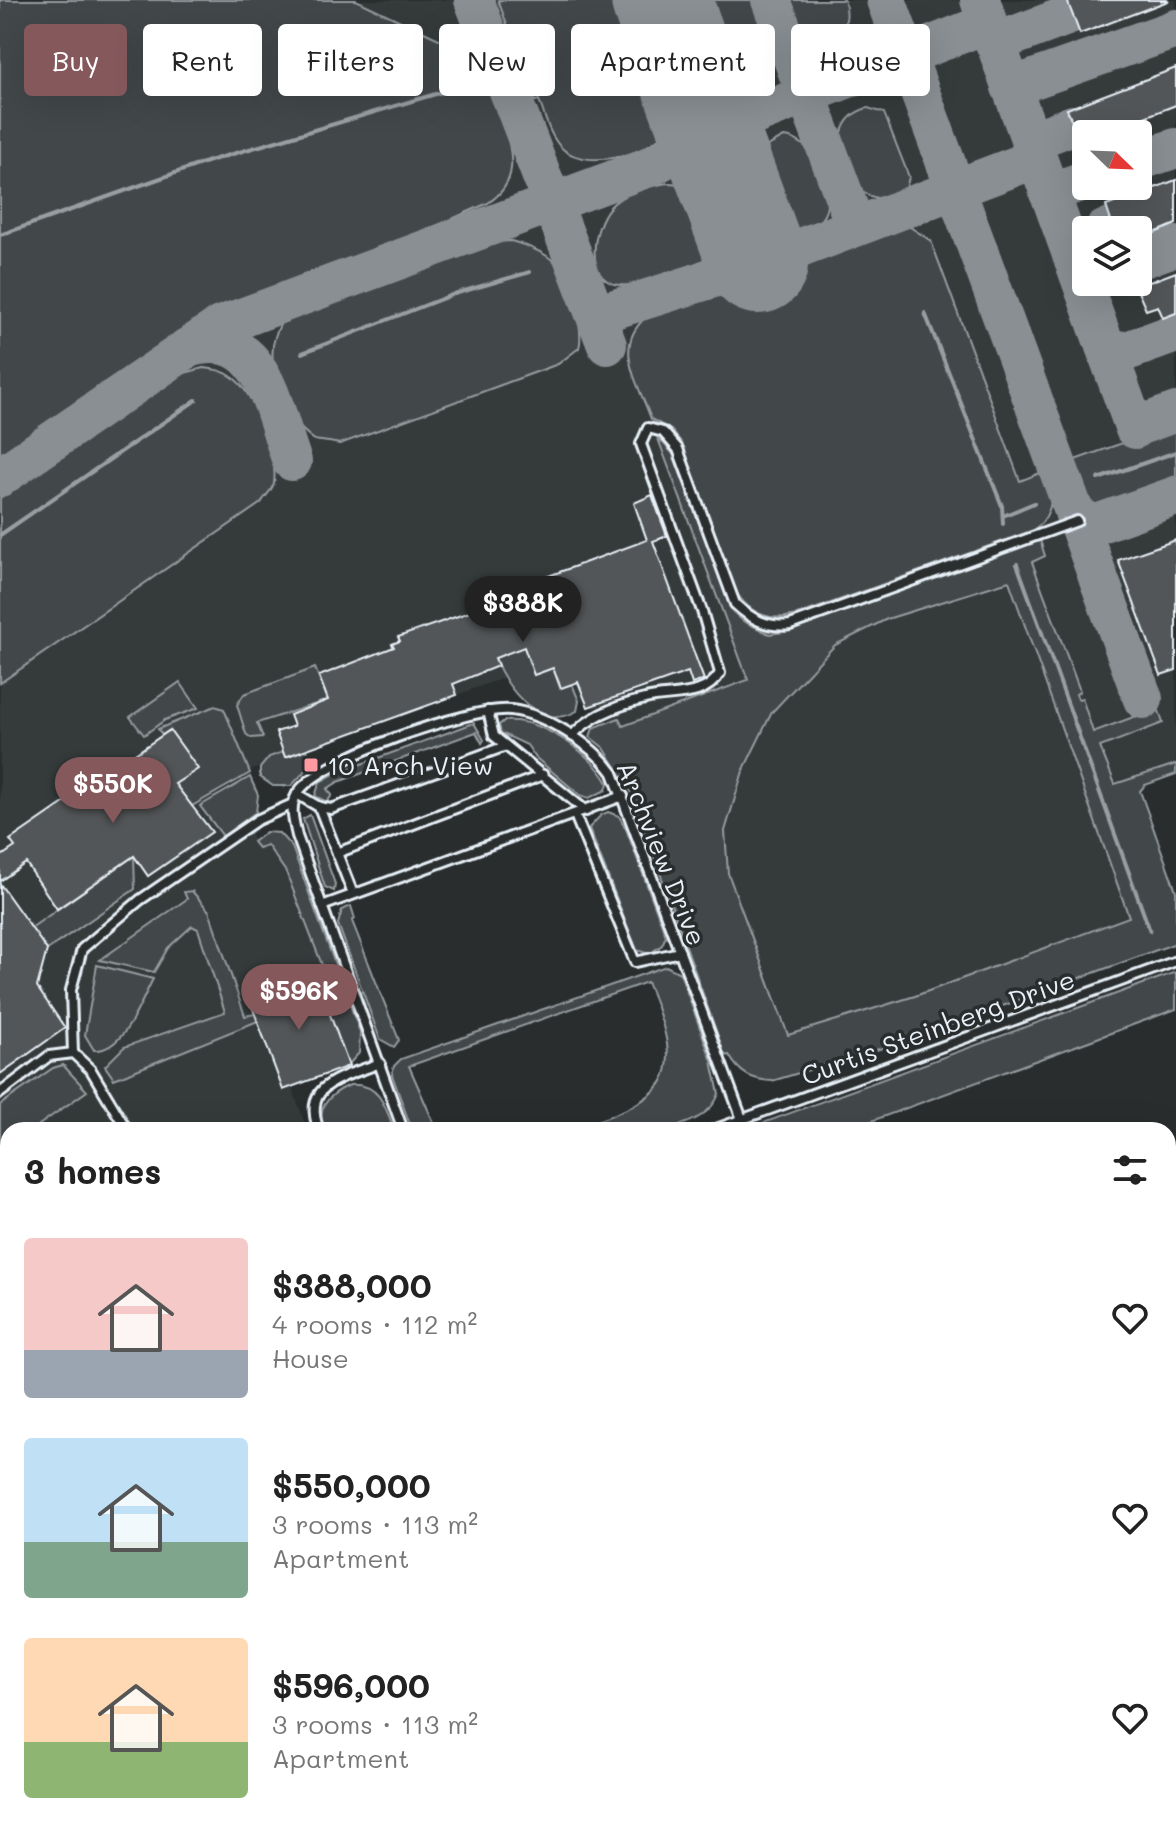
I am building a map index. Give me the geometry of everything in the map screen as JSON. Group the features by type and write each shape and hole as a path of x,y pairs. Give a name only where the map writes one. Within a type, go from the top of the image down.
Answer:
{"lane":[{"path":"572,736 595,716 646,698 683,696 707,686 720,673 702,611 641,444 648,428 663,432 678,449 735,604 752,618 771,625 790,625 1077,521"},
{"name":"Archview Drive","path":"293,804 297,794 319,772 339,760 435,725 488,711 513,710 528,715 572,736 601,756 623,796 742,1119"},
{"path":"488,711 494,736 586,811"},
{"path":"297,794 319,807 331,809 506,746"},
{"path":"337,853 543,775"},
{"path":"322,906 623,796"},
{"path":"122,1122 91,1070 73,1053 71,990 82,949 140,900 257,820 293,804 297,836 400,1122"},
{"path":"319,807 353,894"},
{"path":"575,815 635,962 680,952"},
{"name":"Curtis Steinberg Drive","path":"734,1122 1176,961"},
{"path":"0,1093 49,1056 73,1053"},
{"path":"315,1122 313,1103 321,1090 380,1063"}],"shaded area":[{"path":"0,0 1176,0 1176,764 1127,781 1174,907 787,1039 623,726 527,669 227,779 214,788 255,841 271,832 328,969 315,974 349,1066 292,1087 304,1122 0,1122"},
{"path":"0,0 356,0 407,24 278,24 278,96 423,96 423,32 439,39 439,96 498,96 511,152 510,174 499,194 488,203 418,234 213,309 0,457"},
{"path":"498,0 636,0 645,24 571,24 571,96 671,96 675,107 662,135 642,149 614,158 587,159 564,150 552,134 539,100 535,101 533,96 555,96 555,24 507,24"},
{"path":"690,0 757,0 766,24 698,24"},
{"path":"785,0 844,0 845,24 794,24"},
{"path":"868,108 884,113 909,177 906,189 888,198 871,196 857,186 846,170 841,151 842,133 850,118"},
{"path":"784,137 805,146 813,155 825,179 827,192 827,204 821,219 810,227 792,233 776,222 765,207 754,169 764,148"},
{"path":"667,183 688,186 707,202 719,229 716,242 702,261 661,278 629,285 608,281 600,274 595,252 604,216 615,202 629,194"},
{"path":"897,226 910,227 931,241 1020,481 1045,471 1051,496 1049,510 1036,529 803,613 772,617 755,612 734,589 681,442 671,430 651,419 631,365 631,340 646,317"},
{"path":"511,241 538,251 561,268 576,307 579,348 558,364 340,444 315,440 295,423 274,369 273,345 284,318 496,242"},
{"path":"203,368 229,375 251,400 264,429 272,459 272,489 261,503 0,683 0,498 174,376"},
{"path":"1176,424 1176,476 1091,506 1069,462"},
{"path":"657,436 673,454 732,611 743,621 769,634 791,631 1040,540 1045,556 1032,562 1080,691 1076,694 1078,699 1082,698 1093,732 1158,708 1163,723 1100,747 1115,784 1176,764 1176,774 1145,785 1140,791 1176,891 1176,943 906,1041 772,1081 746,1074 729,1055 725,1056 631,791 604,748 590,737 593,728 619,718 623,726 748,680","holes":["1009,581 1129,917 915,996 788,1035 728,873 725,831 743,771 772,712 835,645 887,619"]},
{"path":"516,625 534,675 553,668 560,688 572,684 579,701 577,711 563,716 538,712 526,704 507,682 495,658 504,654"},
{"path":"315,668 328,700 257,723 263,737 251,738 246,734 237,705 244,694"},
{"path":"180,682 198,708 165,720 144,735 130,717"},
{"path":"215,706 224,709 250,773 192,806 175,784 197,768 170,730 162,735 158,729"},
{"path":"504,721 533,725 563,739 590,760 608,783 606,790 589,798 580,795 536,758 527,745 501,733 499,725"},
{"path":"474,723 484,740 482,743 476,732 338,782 327,789 332,795 327,802 315,796 320,782 334,774"},
{"path":"307,749 311,765 291,786 273,786 260,777 260,768 269,757 283,752 286,757"},
{"path":"250,777 258,795 256,812 223,836 200,806"},
{"path":"608,812 619,816 626,829 666,936 662,945 649,954 637,950 589,828"},
{"path":"310,815 335,884 334,891 325,887 303,819"},
{"path":"266,832 279,833 292,847 360,1032 359,1053 348,1065 315,974 324,970 286,872 267,845 258,848 253,842"},
{"path":"134,856 135,889 47,950 31,928"},
{"path":"192,891 209,911 245,1016 255,1014 258,1021 114,1079 105,1066 124,1047 225,1012 198,929 192,926 168,948 154,972 100,960 187,899 184,892"},
{"path":"351,906 355,919 352,921 399,1040 394,1047 380,1039 338,924 342,910"},
{"path":"97,965 153,979 123,1034 105,1048 94,1050 85,1035"},
{"path":"666,966 680,973 712,1061 719,1094 709,1109 688,1122 593,1122 649,1096 662,1082 667,1065 667,1044 647,982 409,1066 434,1122 409,1122 392,1075 394,1066 401,1059"},
{"path":"1176,972 1176,1009 869,1122 766,1122"},
{"path":"63,1065 87,1091 43,1122 0,1122 0,1105 53,1068"},
{"path":"350,1085 368,1088 380,1098 391,1122 322,1122 326,1102"}],"building":[{"path":"1067,0 1167,0 1168,1 1080,34"},
{"path":"1176,68 1176,105 1137,120 1072,122 1067,109"},
{"path":"1176,180 1176,224 1152,234 1152,216 1109,216 1106,206 1122,200 1152,200 1152,189"},
{"path":"1176,272 1176,313 1163,318 1158,306 1146,310 1140,296 1152,296 1152,281"},
{"path":"652,495 667,536 653,541 704,680 692,684 688,672 588,707 578,682 561,688 553,668 534,675 524,647 495,658 498,666 453,684 457,695 285,757 276,732 294,726 290,715 328,700 319,676 394,647 392,644 400,641 398,637 478,609 480,615 509,606 506,597 525,590 524,585 647,540 634,503"},
{"path":"1176,540 1176,670 1161,675 1118,560"},
{"path":"170,730 198,769 175,784 212,832 148,876 134,856 57,909 26,863 0,881 0,857 15,847 10,840"},
{"path":"0,884 47,950 37,987 65,1028 0,1074"},
{"path":"315,974 349,1066 283,1090 249,998"}],"waterway":[{"path":"0,235 209,161 439,93"},
{"path":"302,353 454,294 530,272"},
{"path":"925,313 1002,506 1003,524"},
{"path":"0,535 196,400"},
{"path":"1098,479 1176,452"},
{"path":"1003,516 1034,503"},
{"path":"1017,564 1150,931"}],"taxiway":[{"path":"474,0 607,345"},
{"path":"771,0 855,225"},
{"path":"886,0 1143,699"},
{"path":"980,0 1135,429"},
{"path":"995,43 1072,14"},
{"path":"0,477 220,326 654,165 709,133 988,23"},
{"path":"1011,87 1176,29"},
{"path":"1031,141 1072,125"},
{"path":"1152,156 1176,148"},
{"path":"596,315 758,264 1037,158"},
{"path":"1049,193 1072,185"},
{"path":"1152,255 1176,246"},
{"path":"1105,346 1124,352 1176,333"},
{"path":"187,348 213,344 233,348 249,359 270,395 292,461"},
{"path":"1131,417 1146,423 1176,412"},
{"path":"1075,515 1095,525 1176,496"}],"runway":[{"path":"661,0 758,264"}],"place":[{"name":"10 Arch View","path":"311,765"}]}
